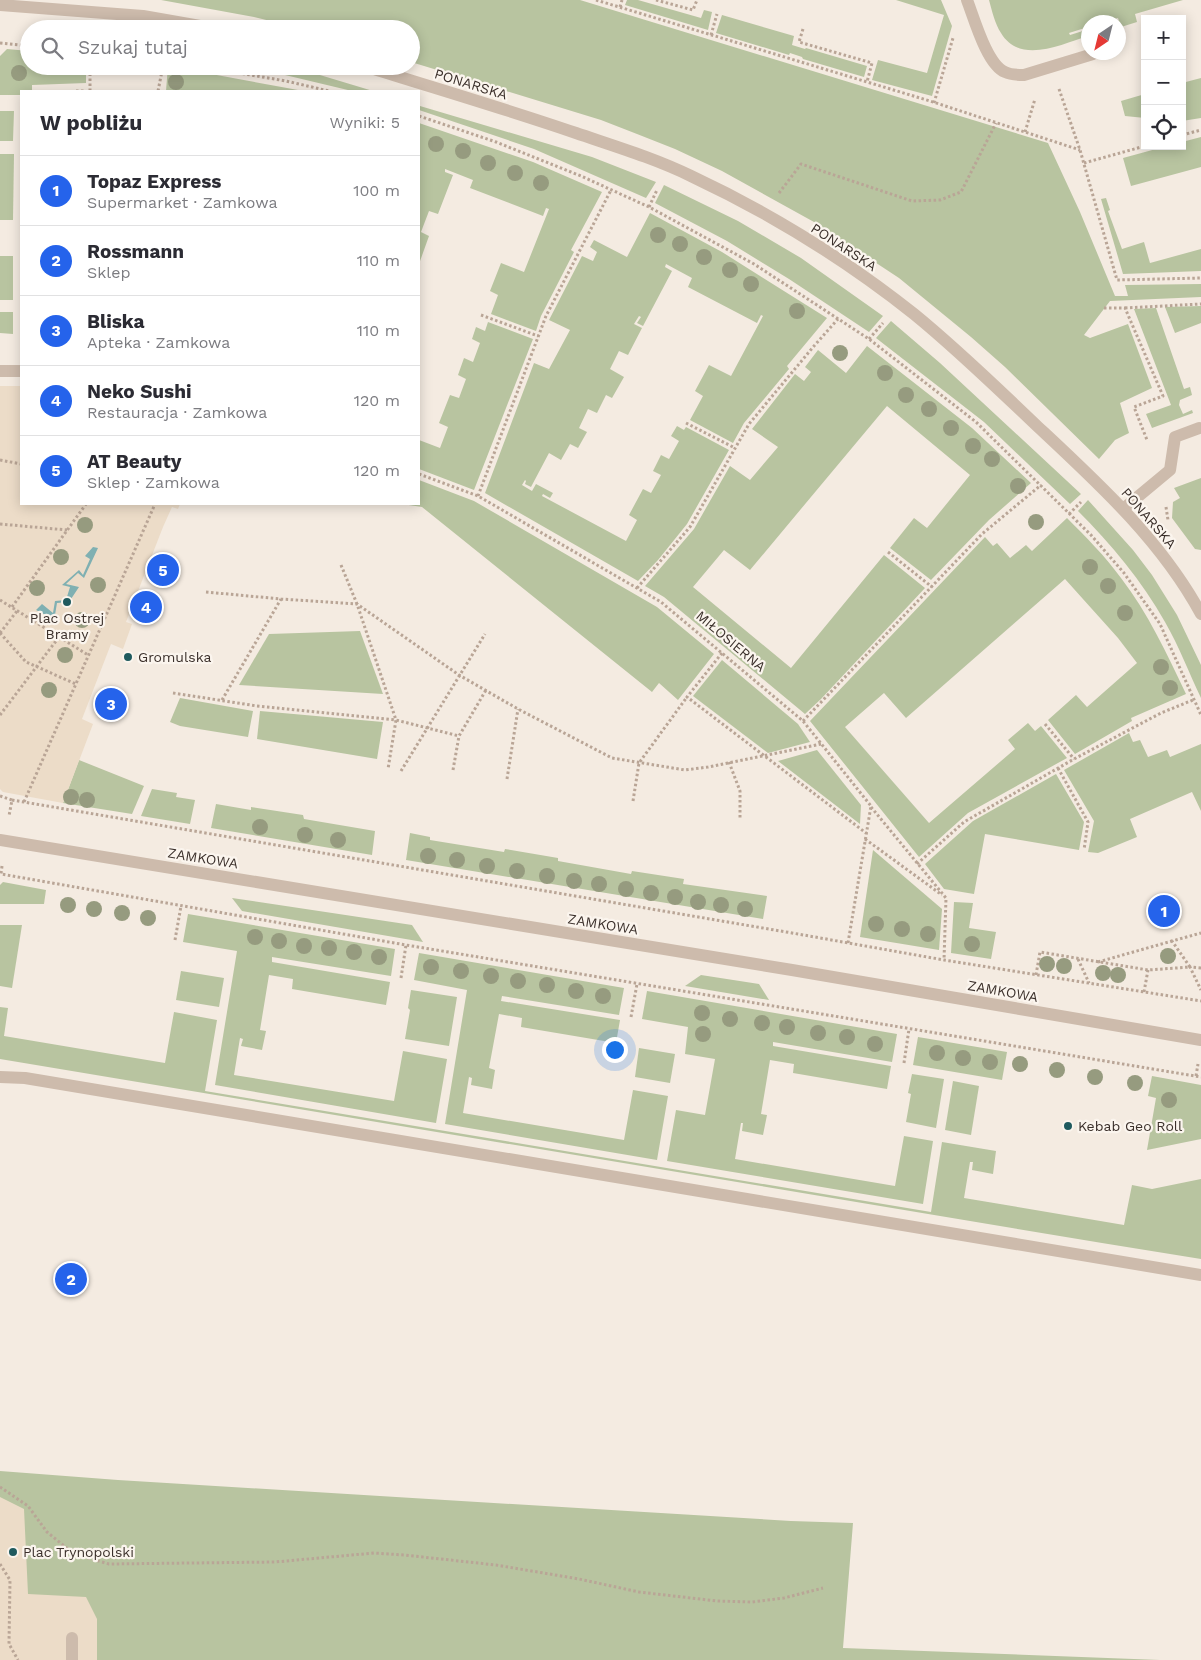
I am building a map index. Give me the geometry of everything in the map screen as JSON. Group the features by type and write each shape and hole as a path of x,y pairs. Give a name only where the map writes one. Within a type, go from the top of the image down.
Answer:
{"street":[{"path":"967,0 990,60 1003,72 1024,75 1081,58"},
{"path":"0,5 143,16 166,20"},
{"name":"PONARSKA","path":"393,75 625,149 690,175 763,214 828,252 875,284 968,360 1124,509 1159,550 1201,614"},
{"path":"0,371 20,371"},
{"path":"1124,509 1170,470 1175,437 1199,428"},
{"name":"ZAMKOWA","path":"3,840 792,970 1201,1040"},
{"path":"0,1077 26,1078 1201,1276"},
{"path":"72,1638 72,1660"}],"path":[{"path":"596,0 867,82 1080,150"},
{"path":"620,8 622,0"},
{"path":"656,0 693,10 697,0"},
{"path":"711,35 717,14"},
{"path":"803,30 799,42 872,63 867,82"},
{"path":"934,103 954,34"},
{"path":"0,43 20,45"},
{"path":"90,75 90,90"},
{"path":"158,90 161,75"},
{"path":"251,75 325,90"},
{"path":"1052,90 1059,89 1080,150 1117,280 1201,278"},
{"path":"1025,132 1037,94"},
{"path":"420,116 496,142 580,176 649,207 754,264 869,339 976,422 1091,535 1124,573 1160,624 1201,715"},
{"path":"763,214 801,164 912,201 940,200 961,192 996,122"},
{"path":"1186,134 1201,130"},
{"path":"1084,163 1141,147"},
{"path":"478,496 546,316 611,190"},
{"path":"1125,308 1201,304"},
{"path":"481,315 538,336"},
{"path":"637,588 690,527 748,424 838,319"},
{"path":"686,423 735,448"},
{"path":"0,460 20,464"},
{"name":"MIŁOSIERNA","path":"420,474 478,496 661,602 803,721 946,898"},
{"path":"803,721 982,534 1041,485"},
{"path":"12,607 85,505"},
{"path":"24,802 155,505"},
{"path":"0,524 67,530"},
{"path":"888,552 932,587"},
{"path":"341,565 357,604 396,720 388,769"},
{"path":"206,592 281,600 357,604 459,675 518,709 612,758 685,770 821,744"},
{"path":"0,600 88,655"},
{"path":"222,700 281,600"},
{"path":"17,611 0,633 26,662 76,684"},
{"path":"401,771 485,634"},
{"path":"0,715 59,637"},
{"path":"634,801 639,763 687,696 722,653"},
{"path":"453,770 459,736 486,690"},
{"path":"173,693 257,706 396,720 459,736"},
{"path":"687,696 866,833"},
{"path":"917,864 964,822 1161,712 1194,700"},
{"path":"507,779 518,709"},
{"path":"1045,724 1074,759"},
{"path":"729,762 740,792 740,820"},
{"path":"1058,768 1088,822 1084,850"},
{"path":"0,796 12,800 944,960 1201,1001"},
{"path":"12,800 3,840 1,874 406,946 1201,1077"},
{"path":"848,943 871,806"},
{"path":"865,839 946,898 944,960"},
{"path":"175,940 181,906"},
{"path":"1097,962 1201,933"},
{"path":"1172,941 1190,967 1201,990"},
{"path":"401,978 406,946"},
{"path":"1036,975 1040,952 1148,970 1201,968"},
{"path":"1078,958 1089,983"},
{"path":"1144,992 1148,970"},
{"path":"631,1017 637,984"},
{"path":"904,1063 909,1029"},
{"path":"0,1487 28,1506 47,1532 74,1554 109,1564 275,1562 374,1553 496,1565 580,1579 639,1592 717,1601 752,1602 784,1598 823,1588"},
{"path":"0,1564 10,1580 9,1644 18,1660"}],"green space":[{"path":"161,0 580,0 1048,143 1080,212 1115,296 1128,296 1125,285 1201,284 1201,297 1110,301 1084,335 1090,338 1128,324 1152,388 1120,403 1129,433 1115,440 1099,459 1005,367 899,278 814,222 722,171 675,149 601,120 420,65 420,20 266,20"},
{"path":"627,0 638,0 701,18 704,10 712,12 708,30 625,5"},
{"path":"896,0 941,0 952,26 932,96 872,80 878,60 927,73 944,15"},
{"path":"989,0 1183,0 1135,14 1137,22 1126,25 1126,15 1081,15 1081,29 1069,33 1070,35 1081,32 1081,38 1042,49 1030,50 1019,48 1009,43 995,22"},
{"path":"722,15 794,36 792,45 867,66 864,77 803,59 790,53 789,55 716,33"},
{"path":"7,49 20,50 20,75 86,75 86,83 32,85 32,90 20,90 20,95 0,95 0,56"},
{"path":"167,75 217,75 298,90 166,90"},
{"path":"285,75 320,75 370,90 348,90"},
{"path":"1201,78 1201,118 1186,120 1186,82"},
{"path":"1141,95 1141,118 1125,116 1121,101"},
{"path":"420,106 592,157 656,182 646,198 534,149 420,110"},
{"path":"0,111 14,111 13,141 0,141"},
{"path":"420,123 533,162 602,192 571,250 574,252 541,316 536,331 491,314 498,295 490,291 501,263 524,272 549,209 546,208 543,216 470,188 473,180 445,169 445,172 453,175 438,214 429,211 421,232 429,236 420,261"},
{"path":"1201,137 1201,167 1131,186 1123,158 1152,150 1186,150 1186,141"},
{"path":"0,154 14,154 13,220 0,220"},
{"path":"664,185 738,221 801,258 883,316 869,332 727,241 655,203"},
{"path":"1106,198 1110,210 1108,211 1122,249 1144,242 1150,263 1201,249 1201,271 1123,274 1101,199"},
{"path":"650,213 722,252 827,318 787,366 789,369 744,423 733,443 690,420 703,396 695,391 709,365 731,376 763,316 761,315 757,323 688,287 692,278 666,264 665,267 672,271 643,326 637,323 641,317 639,316 634,324 642,328 628,355 619,351 610,369 624,377 612,398 606,395 597,413 588,409 579,428 587,432 578,448 570,444 561,460 549,453 531,487 525,484 525,480 522,485 532,491 536,484 553,493 550,498 543,494 542,496 626,541 637,520 629,515 643,489 651,493 661,475 653,471 661,455 669,459 679,441 671,436 677,426 684,430 686,427 729,450 687,524 638,581 485,493 534,363 549,369 570,330 549,320 582,256 593,261 597,252 590,247 594,240 627,257"},
{"path":"0,256 13,256 13,300 0,300"},
{"path":"1201,306 1201,323 1175,333 1165,307"},
{"path":"1156,308 1184,389 1190,387 1192,395 1180,400 1179,405 1183,414 1192,410 1193,413 1152,428 1146,414 1171,405 1134,309"},
{"path":"0,312 13,312 13,334 0,333"},
{"path":"891,321 940,363 1081,494 1070,504 984,422 876,338"},
{"path":"488,322 533,339 474,490 420,469 420,440 440,448 448,427 439,423 450,395 459,398 466,379 458,375 464,358 473,362 480,343 472,339 476,327 485,331"},
{"path":"867,346 972,428 1031,483 989,520 931,580 890,548 914,518 927,528 970,475 887,406 750,570 724,550 693,587 791,668 884,555 925,588 805,714 664,597 645,586 694,529 730,466 750,480 778,447 752,429 795,374 804,381 811,372 805,367 818,350 846,373"},
{"path":"1201,478 1201,550 1195,549 1172,518 1173,502 1180,498 1174,488"},
{"path":"420,480 474,501 657,607 714,654 678,700 659,683 652,692 422,507 409,505 420,505"},
{"path":"1088,500 1133,550 1152,575 1177,615 1201,665 1201,698 1170,631 1156,607 1114,550 1078,511"},
{"path":"1067,518 1102,554 1131,591 1156,634 1186,694 1131,718 1132,721 1075,754 1048,720 1076,695 1087,707 1137,663 1118,638 1065,579 906,718 884,693 845,727 929,823 1015,749 1008,740 1028,723 1035,731 1041,726 1067,758 968,813 919,857 810,721 985,537 993,546 997,543 1010,558 1026,545 1032,551"},
{"path":"360,631 383,694 239,685 269,634"},
{"path":"722,660 798,724 810,742 768,753 693,696"},
{"path":"180,698 253,711 248,737 180,726 170,722"},
{"path":"260,711 383,722 377,759 257,739"},
{"path":"1129,733 1133,742 1140,740 1148,757 1167,750 1170,757 1201,744 1201,811 1192,792 1130,819 1137,837 1098,853 1088,852 1094,821 1064,770"},
{"path":"817,750 861,805 860,824 778,761"},
{"path":"79,760 144,786 132,814 63,803"},
{"path":"1056,774 1084,822 1079,850 985,834 974,894 944,889 925,864 973,821"},
{"path":"152,789 177,793 176,797 195,800 190,824 141,816"},
{"path":"216,804 251,810 251,807 303,815 304,819 375,831 372,855 211,828"},
{"path":"410,833 430,837 430,840 504,852 505,849 631,874 632,871 684,879 683,884 767,896 763,919 406,860"},
{"path":"873,850 942,909 939,950 860,937"},
{"path":"3,882 46,890 44,904 0,904 0,885"},
{"path":"232,898 412,925 423,942 242,911"},
{"path":"954,902 973,903 969,928 996,932 991,959 951,953"},
{"path":"188,914 395,949 391,976 272,957 272,962 390,982 386,1005 292,989 293,979 269,975 260,1030 266,1031 262,1050 241,1046 243,1039 240,1038 234,1075 394,1101 403,1051 447,1059 436,1123 215,1085 237,951 183,942"},
{"path":"0,925 22,925 12,988 0,986"},
{"path":"419,953 624,988 619,1015 502,996 501,1001 620,1020 616,1043 521,1027 522,1018 499,1014 489,1068 495,1070 492,1089 471,1085 472,1078 469,1077 463,1113 624,1140 633,1090 668,1096 657,1160 445,1124 467,990 414,980"},
{"path":"181,971 224,978 219,1007 176,1000"},
{"path":"701,975 759,984 769,1000 685,986"},
{"path":"411,990 457,997 449,1046 405,1039"},
{"path":"647,991 897,1034 892,1062 773,1042 773,1046 891,1066 887,1089 793,1073 794,1064 770,1060 761,1114 767,1115 763,1135 742,1131 743,1123 741,1123 735,1159 895,1186 904,1136 933,1141 923,1204 667,1161 676,1110 705,1115 715,1059 685,1054 688,1027 642,1019"},
{"path":"0,1007 8,1008 4,1036 165,1063 174,1012 217,1020 205,1091 931,1212 942,1142 996,1151 993,1174 972,1170 973,1162 970,1162 964,1198 1124,1225 1132,1185 1152,1189 1201,1179 1201,1259 0,1059"},
{"path":"918,1037 1007,1052 1002,1080 913,1065"},
{"path":"639,1048 675,1054 670,1083 635,1077"},
{"path":"912,1074 944,1079 936,1128 906,1122 911,1094 908,1093"},
{"path":"1152,1076 1201,1085 1201,1139 1147,1150 1156,1098 1148,1096"},
{"path":"953,1081 979,1086 971,1135 945,1130"},
{"path":"0,1471 118,1480 791,1521 853,1523 843,1648 1160,1660 40,1660 0,1540"}],"shaded area":[{"name":"Plac Ostrej Bramy","path":"0,386 20,386 20,505 180,505 178,509 172,507 163,527 126,622 132,624 123,649 111,644 82,719 93,724 63,803 3,792 0,789"},
{"name":"Plac Trynopolski","path":"0,1497 24,1509 28,1594 86,1597 97,1619 97,1660 0,1660"}],"water":[{"path":"93,547 98,548 84,578 78,573 66,584 79,587 69,602 57,603 55,615 57,618 55,620 36,610 42,604 53,613 55,601 66,600 70,587 62,585 79,570 83,575 90,559 85,556"}],"place":[{"name":"AT Beauty","path":"163,570"},
{"name":"Plac Ostrej Bramy","path":"67,602"},
{"name":"Neko Sushi","path":"146,607"},
{"name":"Gromulska","path":"128,657"},
{"name":"Bliska","path":"111,704"},
{"name":"Topaz Express","path":"1164,911"},
{"name":"Kebab Geo Roll","path":"1068,1126"},
{"name":"Rossmann","path":"71,1279"},
{"name":"Plac Trynopolski","path":"13,1552"}]}
